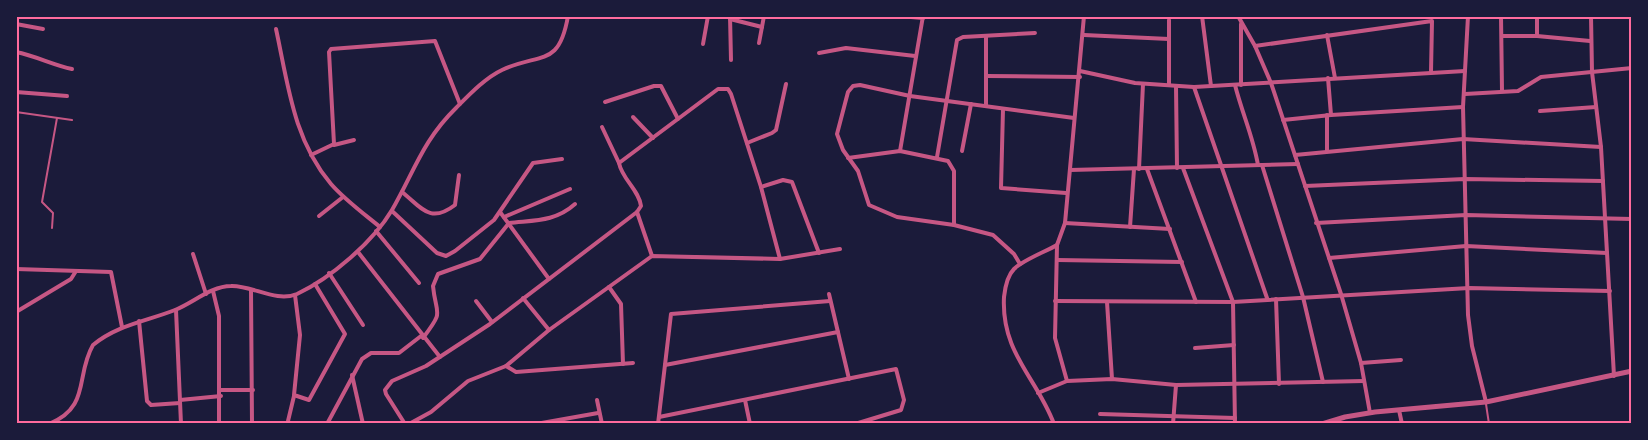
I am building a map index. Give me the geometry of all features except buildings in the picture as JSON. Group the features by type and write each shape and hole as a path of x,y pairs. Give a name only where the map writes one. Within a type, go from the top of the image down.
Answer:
{"street":[{"path":"49,424 63,421 77,402 93,345 122,327 176,310 213,291 232,286 279,296 295,295 315,284 358,252 392,211 424,145 434,131 460,104 502,70 539,59 558,49 566,32 568,16"},
{"path":"703,44 708,16"},
{"path":"759,43 764,16"},
{"path":"899,16 923,17 900,151"},
{"path":"1067,381 1055,338 1057,245 1064,223 1080,77 1084,16"},
{"path":"1202,16 1211,86"},
{"path":"1238,16 1255,46 1298,164 1341,294 1360,364 1370,413"},
{"path":"1468,16 1463,107 1466,246 1469,288 1468,316 1472,346 1486,402"},
{"path":"1501,16 1502,91"},
{"path":"1537,16 1537,36"},
{"path":"1590,16 1592,72 1601,147 1614,376"},
{"path":"731,60 730,18 762,26"},
{"path":"1255,46 1432,19 1431,72"},
{"path":"1169,20 1169,85"},
{"path":"1241,23 1241,85"},
{"path":"16,24 43,29"},
{"path":"276,29 294,116 311,155 331,184 343,197 380,227"},
{"path":"937,157 957,40 963,37 1035,33"},
{"path":"1084,35 1169,39"},
{"path":"1327,35 1336,78"},
{"path":"1502,36 1537,36 1590,41"},
{"path":"986,37 986,106"},
{"path":"334,145 328,52 331,49 435,41 460,104"},
{"path":"819,53 846,48 915,56"},
{"path":"16,52 29,54 49,64 72,69"},
{"path":"1465,94 1522,90 1541,78 1632,68"},
{"path":"1080,70 1144,84 1194,87 1431,72 1465,72"},
{"path":"986,76 1080,77"},
{"path":"1327,151 1329,115 1328,78"},
{"path":"747,143 776,130 786,84"},
{"path":"1130,227 1144,84"},
{"path":"1020,264 1014,254 993,235 954,225 897,217 872,209 866,201 858,171 838,142 837,134 848,92 853,86 860,85 910,96 1074,118"},
{"path":"1235,85 1303,297 1323,382"},
{"path":"605,102 654,86 661,86 678,119"},
{"path":"1176,86 1177,168"},
{"path":"1194,87 1267,298"},
{"path":"619,163 714,91 725,88 732,94 761,186 780,259"},
{"path":"16,92 67,96"},
{"path":"962,152 971,104"},
{"path":"1283,120 1329,115 1463,107"},
{"path":"1540,111 1596,108"},
{"path":"1003,109 1001,188 1066,194"},
{"path":"633,116 653,138"},
{"path":"405,424 386,394 386,387 392,381 440,357 492,322 637,212 641,206 640,200 622,175 619,163 602,127"},
{"path":"1295,155 1463,139 1601,147"},
{"path":"311,155 334,145 354,140"},
{"path":"848,158 900,151 937,157 948,161 954,171 954,225"},
{"path":"392,211 437,253 446,256 488,226 500,212 532,163 562,159"},
{"path":"1070,170 1298,164"},
{"path":"1184,168 1233,302 1235,424"},
{"path":"1148,169 1196,302"},
{"path":"402,192 427,213 441,214 455,204 459,175"},
{"path":"1305,186 1465,179 1603,181"},
{"path":"761,186 784,180 792,182 819,253"},
{"path":"504,217 570,189"},
{"path":"319,216 343,197"},
{"path":"327,424 362,359 370,353 399,353 422,337 437,317 438,303 433,286 435,278 443,271 480,259 509,223 541,222 554,218 575,204"},
{"path":"500,212 549,279"},
{"path":"637,212 652,256"},
{"path":"1316,223 1466,215 1632,218"},
{"path":"1064,223 1170,229"},
{"path":"376,232 419,283"},
{"path":"1054,424 1049,410 1014,352 1004,319 1005,287 1012,270 1057,245"},
{"path":"1329,258 1466,246 1607,253"},
{"path":"409,424 431,412 468,381 506,366 549,330 652,256 780,259 840,249"},
{"path":"358,252 422,337 440,357"},
{"path":"193,254 206,294"},
{"path":"1057,260 1182,262"},
{"path":"16,269 113,273 122,327"},
{"path":"16,312 71,279 76,272"},
{"path":"329,273 363,325"},
{"path":"294,396 310,400 345,336 315,284"},
{"path":"608,287 621,304 623,364"},
{"path":"1055,301 1233,302 1267,298 1469,288 1610,291"},
{"path":"251,290 252,424"},
{"path":"213,291 219,316 221,390 219,424"},
{"path":"829,294 849,379"},
{"path":"288,421 294,396 300,328 295,295"},
{"path":"523,298 549,330"},
{"path":"1276,299 1279,384"},
{"path":"658,424 671,314 830,300"},
{"path":"476,301 492,322"},
{"path":"1108,302 1112,379"},
{"path":"176,310 181,424"},
{"path":"139,321 147,401 151,405 221,396"},
{"path":"665,364 838,332"},
{"path":"1194,348 1234,346"},
{"path":"1360,364 1401,360"},
{"path":"506,366 516,372 633,363"},
{"path":"658,417 896,369 904,400 902,410 855,424"},
{"path":"1322,424 1370,413 1486,402 1632,371"},
{"path":"352,375 364,424"},
{"path":"1038,393 1067,381 1112,379 1176,385 1364,381"},
{"path":"1173,424 1176,385"},
{"path":"221,390 253,390"},
{"path":"597,400 598,414 602,424"},
{"path":"745,400 750,424"},
{"path":"1400,410 1402,424"},
{"path":"536,424 598,414"},
{"path":"1100,414 1174,414 1235,418"}],"lane":[{"path":"16,112 72,120"},
{"path":"52,228 53,213 42,202 57,118"},
{"path":"1486,402 1489,424"}]}
